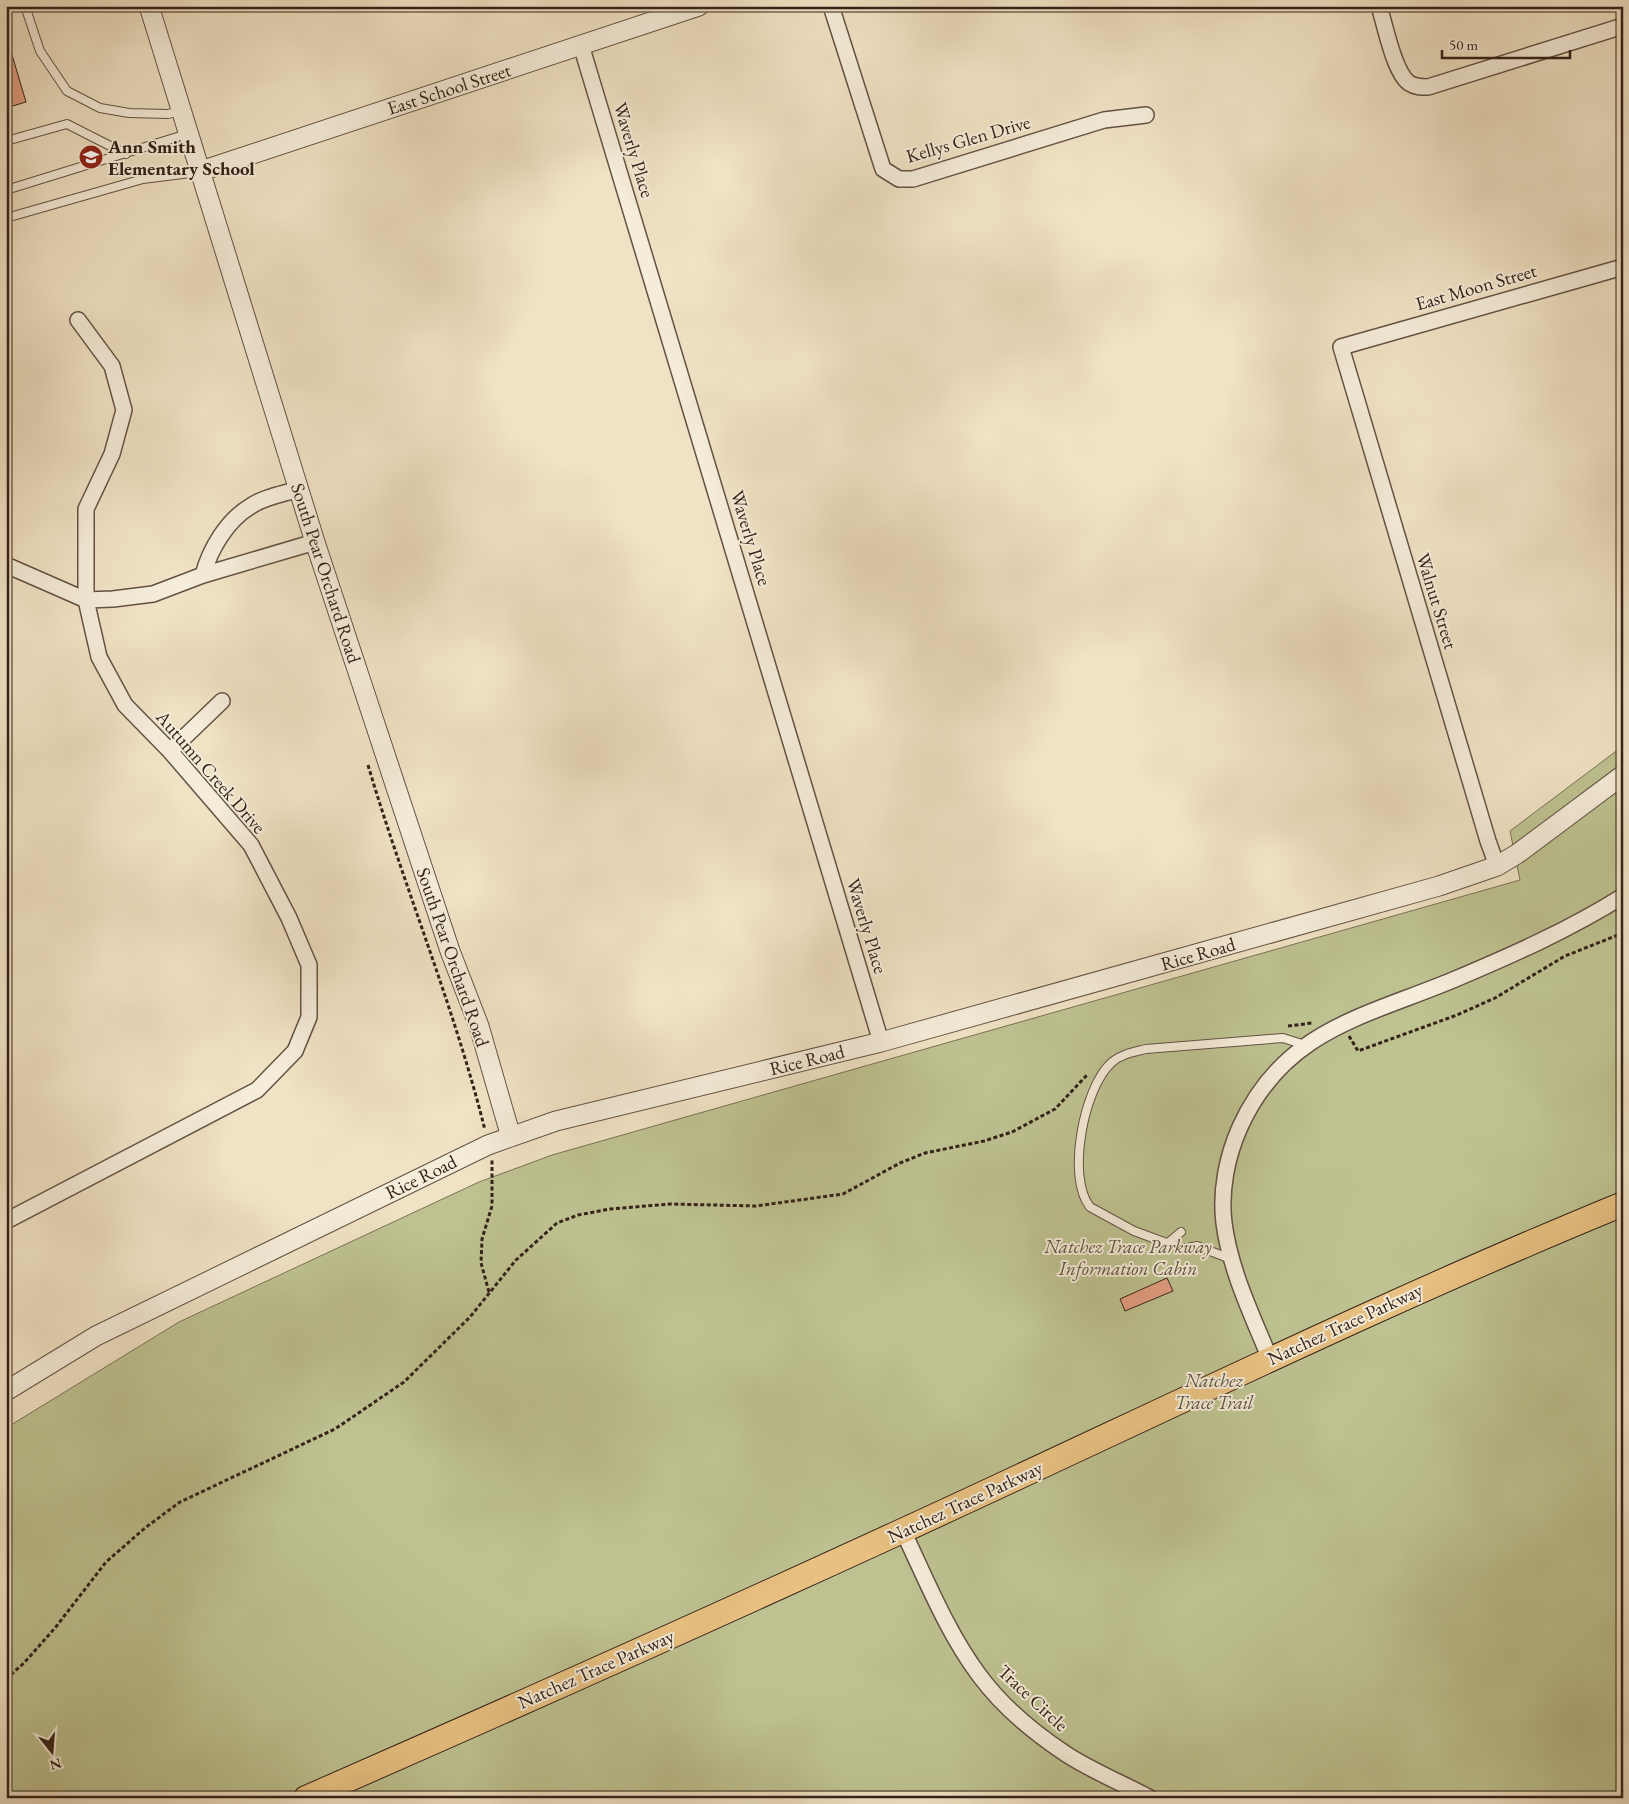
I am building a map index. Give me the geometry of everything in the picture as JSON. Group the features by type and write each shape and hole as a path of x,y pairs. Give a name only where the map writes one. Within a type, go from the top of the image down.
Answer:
{"main road":[{"name":"Natchez Trace Parkway","path":"306,1798 903,1531 1270,1358 1497,1255 1623,1204"}],"street":[{"name":"South Pear Orchard Road","path":"149,6 198,172 298,489 447,942 479,1026 511,1137"},
{"name":"East School Street","path":"198,172 699,6"},
{"name":"Kellys Glen Drive","path":"831,6 883,169 899,179 913,179 1104,120 1146,114"},
{"path":"1380,6 1399,71 1410,84 1418,87 1428,87 1623,26"},
{"name":"Waverly Place","path":"582,45 881,1042"},
{"name":"East Moon Street","path":"1341,347 1623,267"},
{"name":"Autumn Creek Drive","path":"6,1221 257,1090 295,1051 309,1017 309,965 289,918 250,845 170,751 125,705 99,657 86,600 86,509 112,454 124,410 112,366 78,320"},
{"name":"Walnut Street","path":"1341,347 1497,866"},
{"path":"203,575 208,556 239,514 252,505 298,489"},
{"path":"6,566 86,600 153,594 203,575 315,542"},
{"path":"170,751 222,701"},
{"name":"Rice Road","path":"6,1391 96,1336 488,1145 556,1121 881,1042 1439,886 1497,866 1517,854 1623,775"},
{"path":"1270,1358 1232,1259 1225,1229 1223,1206 1231,1150 1246,1113 1275,1070 1305,1045 1342,1025 1508,957 1574,925 1623,896"},
{"name":"Trace Circle","path":"903,1531 950,1628 979,1675 996,1696 1040,1735 1068,1755 1150,1798"}],"lane":[{"path":"25,6 40,51 68,91 100,108 129,113 168,114 180,111"},
{"path":"6,141 67,124 126,154"},
{"path":"6,190 187,134"},
{"path":"6,218 143,179 198,172"},
{"path":"1232,1259 1197,1246 1183,1249 1116,1223 1095,1212 1086,1202 1080,1184 1080,1153 1092,1093 1101,1075 1118,1058 1146,1049 1283,1038 1305,1045"},
{"path":"1168,1243 1181,1232"}],"path":[{"path":"1346,1032 1358,1051 1411,1033 1495,998 1565,956 1623,932"},
{"path":"1280,1027 1314,1022"},
{"path":"6,1679 24,1663 55,1628 106,1562 145,1528 180,1502 335,1429 404,1382 470,1317 516,1260 539,1237 557,1223 578,1215 610,1209 670,1204 756,1206 843,1194 900,1163 925,1153 984,1141 1012,1132 1055,1108 1090,1073"},
{"path":"489,1292 481,1263 482,1239 492,1206 492,1162"}],"green space":[{"name":"Natchez Trace Trail","path":"1623,746 1623,1798 6,1798 6,1428 179,1322 479,1182 552,1155 1520,880 1510,831"}],"building":[{"path":"10,48 26,102 6,108 6,49"},
{"name":"Natchez Trace Parkway Information Cabin","path":"1167,1278 1173,1291 1125,1311 1120,1299"}],"place":[{"name":"Ann Smith Elementary School","path":"91,157"}]}
